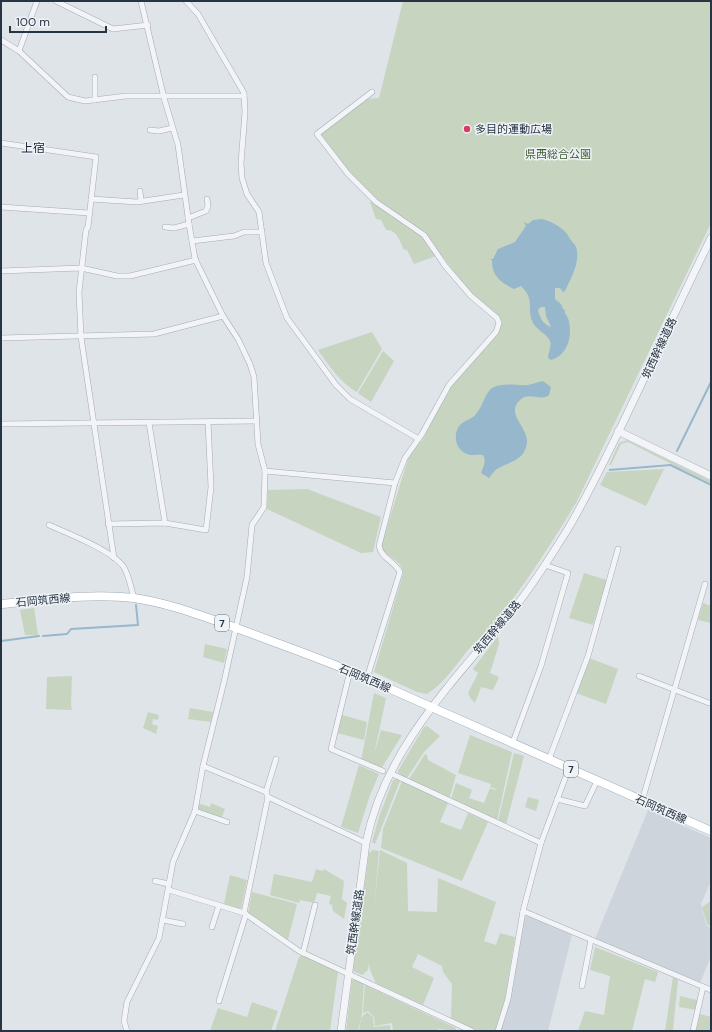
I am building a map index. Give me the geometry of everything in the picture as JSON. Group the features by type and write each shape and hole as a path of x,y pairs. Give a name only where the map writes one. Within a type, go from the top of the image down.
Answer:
{"main road":[{"name":"石岡筑西線","path":"1,604 76,597 111,596 134,598 172,606 294,648 367,678 711,831"}],"street":[{"path":"19,51 37,1"},
{"path":"56,1 113,29 148,25"},
{"path":"127,1031 124,1020 127,1002 156,945 163,920 173,862 195,811 203,766 224,682 234,628 247,577 252,525 264,507 265,471 258,444 254,377 250,364 238,339 224,316 196,260 184,195 178,145 164,98 148,25 141,1"},
{"path":"186,1 198,14 244,93 245,112 241,163 242,178 247,194 260,212 266,263 287,318 336,385 350,399 417,438"},
{"path":"1,40 19,51 68,97 85,101 126,96 164,98 244,96"},
{"path":"95,77 95,100"},
{"path":"367,678 400,572 397,565 385,558 379,546 395,483 405,458 417,438 422,434 449,385 496,332 499,323 497,318 471,296 424,236 376,202 348,174 317,134 372,92"},
{"path":"150,130 172,128"},
{"path":"1,143 96,157 90,213 81,268 79,292 81,337 114,558"},
{"path":"140,191 141,201"},
{"path":"91,199 125,202 184,195"},
{"path":"188,218 206,211 208,206 207,200"},
{"path":"1,206 90,213"},
{"path":"165,227 174,228 189,224"},
{"path":"192,241 234,236 244,232 262,232"},
{"name":"筑西幹線道路","path":"341,1031 366,843 371,818 387,772 431,707 520,600 545,565 586,496 711,238"},
{"path":"1,271 81,268 86,271 130,276 196,260"},
{"path":"1,338 154,334 224,316"},
{"path":"1,424 257,421"},
{"path":"108,524 164,523 206,530 212,487 208,422"},
{"path":"149,423 164,523"},
{"path":"618,431 711,476"},
{"path":"265,471 395,483"},
{"path":"49,526 77,537 114,558 124,566 134,598"},
{"path":"549,759 588,656 618,549"},
{"path":"513,742 541,666 568,573 545,565"},
{"path":"642,801 705,584"},
{"path":"350,671 331,749 387,772 541,843"},
{"path":"639,676 709,702"},
{"path":"219,1001 245,913 267,794 276,759"},
{"path":"203,766 267,794 366,843"},
{"path":"498,1031 508,999 523,911 541,843 569,768"},
{"path":"557,799 585,806 597,781"},
{"path":"195,811 227,822"},
{"path":"155,881 169,884"},
{"path":"169,890 245,913 303,953 348,972 472,1031"},
{"path":"212,927 219,905"},
{"path":"303,953 315,905"},
{"path":"523,911 711,990"},
{"path":"163,920 183,924"},
{"path":"582,986 591,940"},
{"path":"693,1031 703,987"}],"shaded area":[{"path":"648,810 711,838 711,881 701,904 706,924 711,929 711,956 700,983 595,939"},
{"path":"528,916 572,935 548,1031 500,1031 510,1001 525,917"}],"green space":[{"name":"県西総合公園","path":"403,1 711,1 711,223 577,501 535,567 500,615 486,633 469,649 439,685 427,694 417,692 374,672 403,574 398,562 387,554 381,546 408,459 418,442 422,441 447,391 498,333 502,324 497,314 470,292 424,233 377,199 348,170 321,134 365,99 379,98"},
{"path":"373,201 423,237 436,256 414,264 407,250 404,250 395,234 390,230 386,230 381,220 376,219 370,202"},
{"path":"372,332 382,349 357,392 340,379 318,350"},
{"path":"383,351 394,361 371,402 358,393"},
{"path":"627,440 711,481 711,484 628,442 621,444 611,465 609,465 619,443"},
{"path":"664,469 646,506 600,485 607,472"},
{"path":"307,489 381,517 373,552 361,553 267,509 268,490"},
{"path":"584,573 607,580 593,625 569,618"},
{"path":"703,603 711,606 711,623 698,620"},
{"path":"34,608 38,635 25,635 20,610"},
{"path":"498,636 499,644 490,673 499,677 493,690 481,687 475,703 468,693 478,673 473,669"},
{"path":"205,644 227,649 224,663 203,657"},
{"path":"589,658 618,669 606,704 576,693"},
{"path":"72,676 72,710 46,709 47,677"},
{"path":"374,693 386,698 374,755 381,730 402,735 381,769 361,761"},
{"path":"190,708 213,712 211,722 188,719"},
{"path":"148,712 159,715 158,720 153,719 152,724 158,726 156,734 143,728"},
{"path":"342,715 367,722 364,740 337,733"},
{"path":"427,726 440,736 424,752 407,778 399,775 398,771 424,727"},
{"path":"470,735 512,752 497,821 451,799 456,783 472,790 469,798 484,803 490,788 496,789 490,787 491,784 458,773"},
{"path":"514,753 524,756 506,825 498,821"},
{"path":"425,754 427,755 428,760 456,775 449,800 409,779"},
{"path":"359,765 379,774 370,795 358,833 341,827"},
{"path":"397,779 400,781 375,844 372,842 379,817 393,780"},
{"path":"402,781 448,803 440,822 461,830 468,813 488,822 462,881 381,848 383,829"},
{"path":"528,797 539,800 536,811 525,807"},
{"path":"197,803 210,807 211,803 225,809 221,819 197,810"},
{"path":"373,850 379,851 374,910 380,850 407,863 408,911 437,912 438,878 496,902 484,941 496,945 500,933 515,937 505,999 495,1031 478,1031 451,1018 452,984 443,972 442,966 418,954 412,967 434,978 423,1005 376,983 370,970 369,963 368,970 362,975 353,971 369,853"},
{"path":"316,869 323,871 324,869 344,881 342,899 347,903 344,919 333,911 332,905 329,904 331,896 317,893 314,903 300,900 299,903 270,895 274,874 312,882"},
{"path":"230,875 247,880 241,909 224,904"},
{"path":"252,892 297,904 288,940 248,913"},
{"path":"711,901 711,926 707,924 702,907"},
{"path":"595,947 658,972 655,982 645,979 632,1031 578,1031 585,1011 604,1015 610,976 590,970"},
{"path":"303,955 338,972 330,1031 275,1031 299,957"},
{"path":"673,977 678,980 673,1030 675,1031 665,1031"},
{"path":"354,979 364,983 362,1014 358,1031 346,1031 352,981"},
{"path":"365,985 456,1028 455,1031 439,1029 436,1031 393,1031 392,1023 375,1026 374,1017 368,1011 363,1013"},
{"path":"680,996 697,1000 696,1010 679,1007"},
{"path":"252,1002 278,1011 271,1031 210,1031 218,1008 247,1017"},
{"path":"367,1012 373,1017 374,1027 390,1025 391,1031 359,1031 361,1018"},
{"path":"700,1014 711,1017 711,1031 696,1031"}],"water":[{"path":"542,219 561,228 576,247 577,252 575,269 565,291 563,292 560,288 555,288 555,299 561,304 568,318 570,337 566,349 562,354 551,360 548,358 550,341 533,323 530,313 530,300 526,291 521,286 514,289 501,281 494,271 492,260 489,259 493,259 498,249 515,242 526,226 524,222 528,224 533,220","holes":["541,307 545,307 546,316 551,327 544,322 538,310"]},
{"path":"543,381 551,387 549,395 546,397 523,397 516,405 516,415 526,436 526,448 520,457 497,469 489,478 481,473 485,461 483,455 469,455 463,452 457,445 456,432 458,428 461,424 475,416 492,388 501,385 528,385"},
{"path":"671,464 711,484 711,486 670,466 609,471 609,469"}],"waterway":[{"path":"677,451 711,382"},
{"path":"43,636 67,634 71,629 138,625 136,605"},
{"path":"1,641 39,636"}],"place":[{"name":"多目的運動広場","path":"467,129"}],"district":[{"name":"上宿","path":"33,148"}]}
